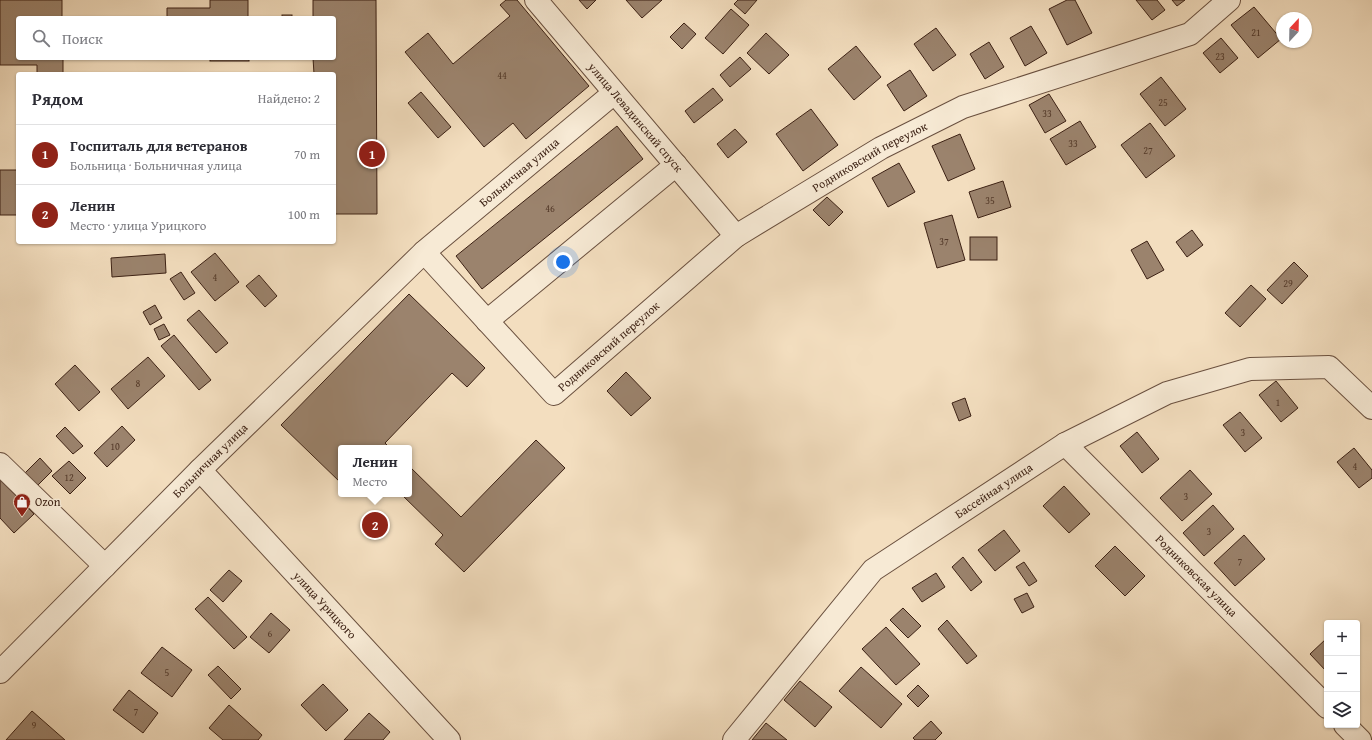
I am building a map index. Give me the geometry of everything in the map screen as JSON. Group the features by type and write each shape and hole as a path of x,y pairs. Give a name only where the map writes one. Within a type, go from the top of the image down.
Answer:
{"street":[{"name":"улица Левадинский спуск","path":"536,0 736,236"},
{"name":"Родниковский переулок","path":"487,321 554,394 736,236 881,148 963,107 1190,34 1229,0"},
{"name":"Больничная улица","path":"0,672 200,470 424,252 614,93"},
{"path":"424,252 487,321 676,165"},
{"name":"Бассейная улица","path":"734,740 873,570 1065,444 1167,393 1250,369 1329,367 1372,408"},
{"name":"Родниковская улица","path":"1065,444 1324,704"},
{"path":"0,464 105,566"},
{"name":"улица Урицкого","path":"200,470 449,740"},
{"path":"1348,728 1360,740"}],"building":[{"path":"0,0 62,0 62,16 16,16 16,60 63,60 63,72 37,72 37,65 0,65"},
{"path":"210,0 248,0 248,16 167,16 167,8 210,8"},
{"path":"313,0 376,0 377,214 336,214 336,72 314,72 313,60 336,60 336,16 313,16"},
{"path":"506,0 517,0 589,86 526,139 513,123 484,147 405,52 428,33 453,64 510,16 500,5"},
{"path":"579,0 596,0 587,9"},
{"path":"626,0 662,0 642,18"},
{"path":"738,0 757,0 745,14 734,4"},
{"path":"1067,0 1075,0 1092,33 1067,45 1049,9"},
{"path":"1136,0 1157,0 1165,10 1152,20"},
{"path":"1172,0 1185,0 1177,6"},
{"path":"1254,7 1276,33 1276,43 1258,58 1231,25"},
{"path":"731,9 749,25 723,54 705,38"},
{"path":"684,23 696,34 682,49 670,37"},
{"path":"1031,26 1047,53 1025,66 1010,38"},
{"path":"936,28 956,55 933,71 914,44"},
{"path":"766,33 789,55 769,74 747,53"},
{"path":"1221,38 1238,58 1220,73 1203,53"},
{"path":"989,42 1004,67 985,79 970,54"},
{"path":"856,46 881,77 854,100 828,69"},
{"path":"740,57 751,69 730,87 720,75"},
{"path":"210,60 249,60 249,61"},
{"path":"910,70 927,96 904,111 887,85"},
{"path":"1161,77 1186,109 1165,126 1140,94"},
{"path":"713,88 723,100 694,123 685,111"},
{"path":"421,92 451,127 438,138 408,103"},
{"path":"1049,94 1066,121 1045,133 1029,105"},
{"path":"811,109 838,145 803,171 776,134"},
{"path":"1080,121 1096,147 1066,165 1050,139"},
{"path":"1150,123 1175,156 1146,178 1121,145"},
{"path":"617,126 643,159 482,289 456,256"},
{"path":"735,129 747,142 728,158 717,144"},
{"path":"960,134 975,169 948,181 932,146"},
{"path":"899,163 915,192 888,207 872,178"},
{"path":"0,170 16,170 16,215 0,215"},
{"path":"1003,181 1011,207 978,218 969,192"},
{"path":"827,197 843,212 829,226 813,210"},
{"path":"952,215 965,260 937,268 924,223"},
{"path":"1192,230 1203,245 1187,257 1176,242"},
{"path":"970,237 997,237 997,260 970,260"},
{"path":"1147,241 1164,270 1147,279 1131,250"},
{"path":"215,253 239,282 215,301 191,272"},
{"path":"165,254 166,273 112,277 111,258"},
{"path":"1294,262 1308,276 1282,304 1267,290"},
{"path":"181,272 195,293 184,300 170,279"},
{"path":"259,275 277,296 265,307 246,286"},
{"path":"1251,285 1266,299 1240,327 1225,313"},
{"path":"409,294 485,368 467,387 452,373 385,443 387,445 338,445 338,480 281,425"},
{"path":"155,305 162,318 150,325 143,312"},
{"path":"199,310 228,343 216,353 187,320"},
{"path":"164,324 170,335 159,340 154,329"},
{"path":"174,335 211,380 199,390 161,346"},
{"path":"148,357 165,376 128,409 111,389"},
{"path":"75,365 100,392 79,411 55,384"},
{"path":"626,372 651,398 631,416 607,391"},
{"path":"1276,381 1298,408 1281,422 1259,395"},
{"path":"965,398 971,416 959,421 952,403"},
{"path":"1240,412 1262,438 1245,452 1223,425"},
{"path":"122,426 135,440 107,467 94,453"},
{"path":"65,427 83,446 73,454 56,436"},
{"path":"1137,432 1159,459 1142,473 1120,446"},
{"path":"536,440 565,468 464,572 435,544 443,535 404,497 412,497 412,469 461,517"},
{"path":"1354,448 1372,470 1372,478 1359,488 1337,462"},
{"path":"40,458 52,471 36,487 24,474"},
{"path":"69,461 86,478 70,494 52,476"},
{"path":"1190,470 1212,494 1182,521 1160,498"},
{"path":"0,479 34,514 14,533 0,518"},
{"path":"1064,486 1090,514 1069,533 1043,506"},
{"path":"1213,505 1234,529 1204,556 1183,533"},
{"path":"1004,530 1020,551 995,571 978,550"},
{"path":"1244,535 1265,559 1235,586 1214,563"},
{"path":"1115,546 1145,576 1125,596 1095,566"},
{"path":"963,557 982,582 971,591 952,567"},
{"path":"1024,562 1037,581 1029,586 1016,567"},
{"path":"229,570 242,581 223,602 210,590"},
{"path":"936,573 945,587 922,602 912,588"},
{"path":"1027,593 1034,607 1022,613 1014,599"},
{"path":"208,597 247,637 234,649 195,609"},
{"path":"903,608 921,626 908,638 890,620"},
{"path":"271,613 290,630 269,653 250,637"},
{"path":"947,620 977,656 967,664 938,629"},
{"path":"886,627 920,664 896,685 862,649"},
{"path":"1324,641 1324,669 1310,654"},
{"path":"162,647 192,670 172,697 141,673"},
{"path":"218,666 241,689 231,699 208,675"},
{"path":"861,667 902,704 881,728 839,691"},
{"path":"800,681 832,707 815,727 784,700"},
{"path":"323,684 348,710 326,731 301,705"},
{"path":"918,685 929,696 918,707 907,696"},
{"path":"129,690 158,713 143,733 113,710"},
{"path":"229,705 262,735 258,740 223,740 209,728"},
{"path":"32,711 65,740 6,740"},
{"path":"369,713 390,732 383,740 344,740"},
{"path":"931,721 942,733 935,740 915,740 913,738"},
{"path":"766,723 787,740 752,740"}],"place":[{"name":"Госпиталь для ветеранов","path":"372,154"},
{"name":"Ozon","path":"22,517"},
{"name":"Ленин","path":"375,525"}]}
